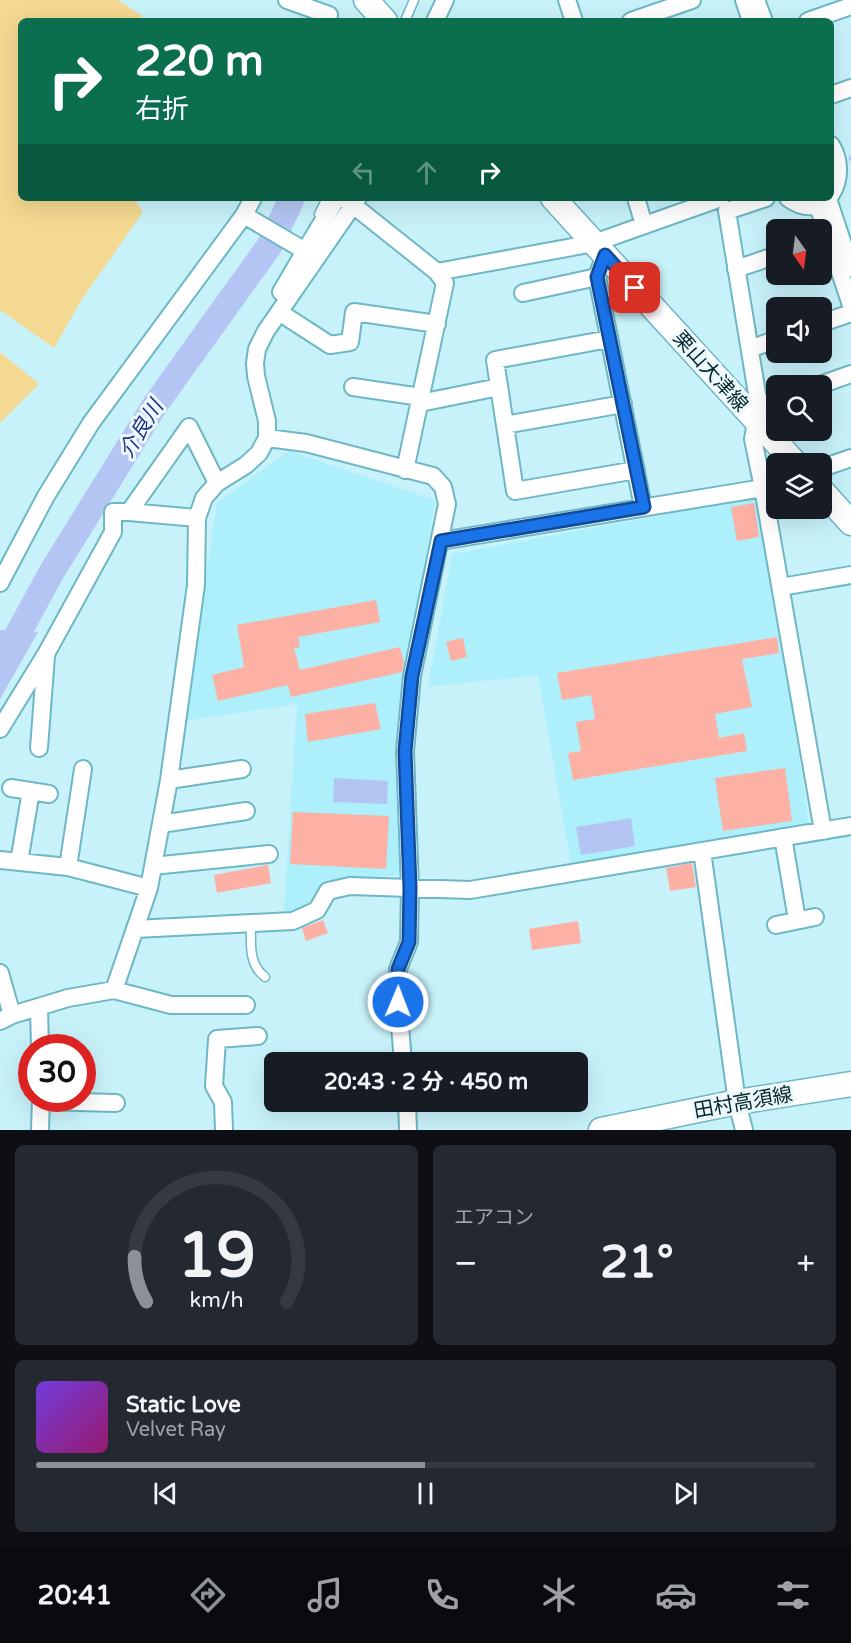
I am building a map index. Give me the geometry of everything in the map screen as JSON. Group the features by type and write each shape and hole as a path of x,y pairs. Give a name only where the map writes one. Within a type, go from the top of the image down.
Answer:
{"main road":[{"path":"366,0 382,18"},
{"name":"栗山大津線","path":"555,201 599,259 758,414 788,453"},
{"path":"832,502 851,523"},
{"name":"田村高須線","path":"601,1130 632,1127 737,1102 851,1084"}],"street":[{"path":"287,0 330,12"},
{"path":"436,18 445,0"},
{"path":"567,0 573,18"},
{"path":"640,18 692,0"},
{"path":"744,0 750,18"},
{"path":"756,0 763,18"},
{"path":"817,18 851,6"},
{"path":"834,94 851,88"},
{"path":"834,195 842,188 848,169 840,148"},
{"path":"0,583 46,496 91,423 250,218 253,201"},
{"path":"266,331 261,324 300,248 346,201"},
{"path":"114,990 149,888 169,780 196,585 197,518 204,498 217,483 246,465 259,453 267,438 267,421 255,369 257,349 346,201"},
{"path":"348,201 436,272 445,284 405,470"},
{"path":"637,201 644,225"},
{"path":"523,293 599,259 644,225 712,201"},
{"path":"757,201 727,211 750,349 758,414 753,439 764,488 823,831"},
{"path":"793,201 798,204 823,204 827,201"},
{"path":"823,204 835,236 851,268"},
{"path":"250,218 300,248"},
{"path":"835,236 851,305"},
{"path":"436,272 599,259"},
{"path":"599,259 609,339 644,507"},
{"path":"736,269 766,259"},
{"path":"279,312 330,345 350,342 354,312 437,324"},
{"path":"832,320 851,313"},
{"path":"609,339 495,360 515,491 636,470"},
{"path":"750,349 766,343"},
{"path":"832,381 851,374"},
{"path":"353,387 420,400 499,387"},
{"path":"505,425 623,404"},
{"path":"758,414 766,408"},
{"path":"129,512 189,427 217,483"},
{"path":"267,438 306,443 433,476 443,487 447,504 412,676 405,751 410,888 409,942 398,969 402,1052"},
{"path":"832,465 851,458"},
{"path":"441,541 764,488"},
{"path":"3,722 46,654 113,532 113,512 197,518"},
{"path":"781,587 851,575"},
{"path":"39,748 46,654"},
{"path":"169,780 242,768"},
{"path":"68,867 83,769"},
{"path":"11,788 49,794"},
{"path":"20,862 31,791"},
{"path":"161,824 246,811"},
{"path":"135,929 293,921 316,910 328,891 350,886 470,890 851,826"},
{"path":"783,837 797,920"},
{"path":"702,851 737,1102 744,1130"},
{"path":"153,866 269,854"},
{"path":"0,860 68,867 149,888"},
{"path":"776,925 815,917"},
{"path":"0,974 6,1018 68,998 114,990 171,1005 246,1005"},
{"path":"39,1008 40,1034"},
{"path":"224,1130 224,1102 214,1086 217,1039 258,1036"},
{"path":"96,1102 116,1103"},
{"path":"40,1130 41,1112"},
{"path":"407,1112 408,1130"}],"lane":[{"path":"406,18 414,0"},
{"path":"300,248 325,201"},
{"path":"251,923 252,962 258,972 265,977"}],"shaded area":[{"path":"0,0 118,0 142,18 18,18 18,201 136,201 143,212 82,299 54,348 0,310"},
{"path":"0,352 39,384 0,423"},
{"path":"289,451 435,500 399,725 404,875 323,881 312,910 284,914 297,704 184,721 217,503"},
{"path":"761,497 809,824 571,864 538,675 428,687 452,554"},
{"path":"0,630 38,632 0,699"},
{"path":"334,778 388,781 387,804 333,802"},
{"path":"631,818 635,846 581,855 576,827"}],"building":[{"path":"754,503 759,537 737,541 731,507"},
{"path":"376,600 380,622 298,637 300,647 294,648 300,670 400,647 404,663 402,672 291,697 288,685 218,701 212,675 244,667 237,625"},
{"path":"777,637 779,653 742,659 752,707 715,714 719,738 744,733 747,751 573,780 568,753 581,751 576,722 595,719 591,695 562,700 557,673"},
{"path":"463,638 467,657 451,661 446,642"},
{"path":"375,703 381,729 308,742 305,714"},
{"path":"785,768 792,821 723,831 715,778"},
{"path":"293,812 389,816 386,869 290,864"},
{"path":"692,863 696,887 670,891 666,868"},
{"path":"268,865 271,883 217,893 214,875"},
{"path":"323,920 328,933 306,941 302,928"},
{"path":"578,921 581,943 532,950 529,929"}],"waterway":[{"name":"介良川","path":"0,667 51,573 155,405 270,245 291,201"},
{"path":"720,215 718,205 731,201"}],"route":[{"path":"398,1002 398,969 409,942 410,888 405,751 412,676 441,541 644,507 597,277 605,255 635,288"}]}
